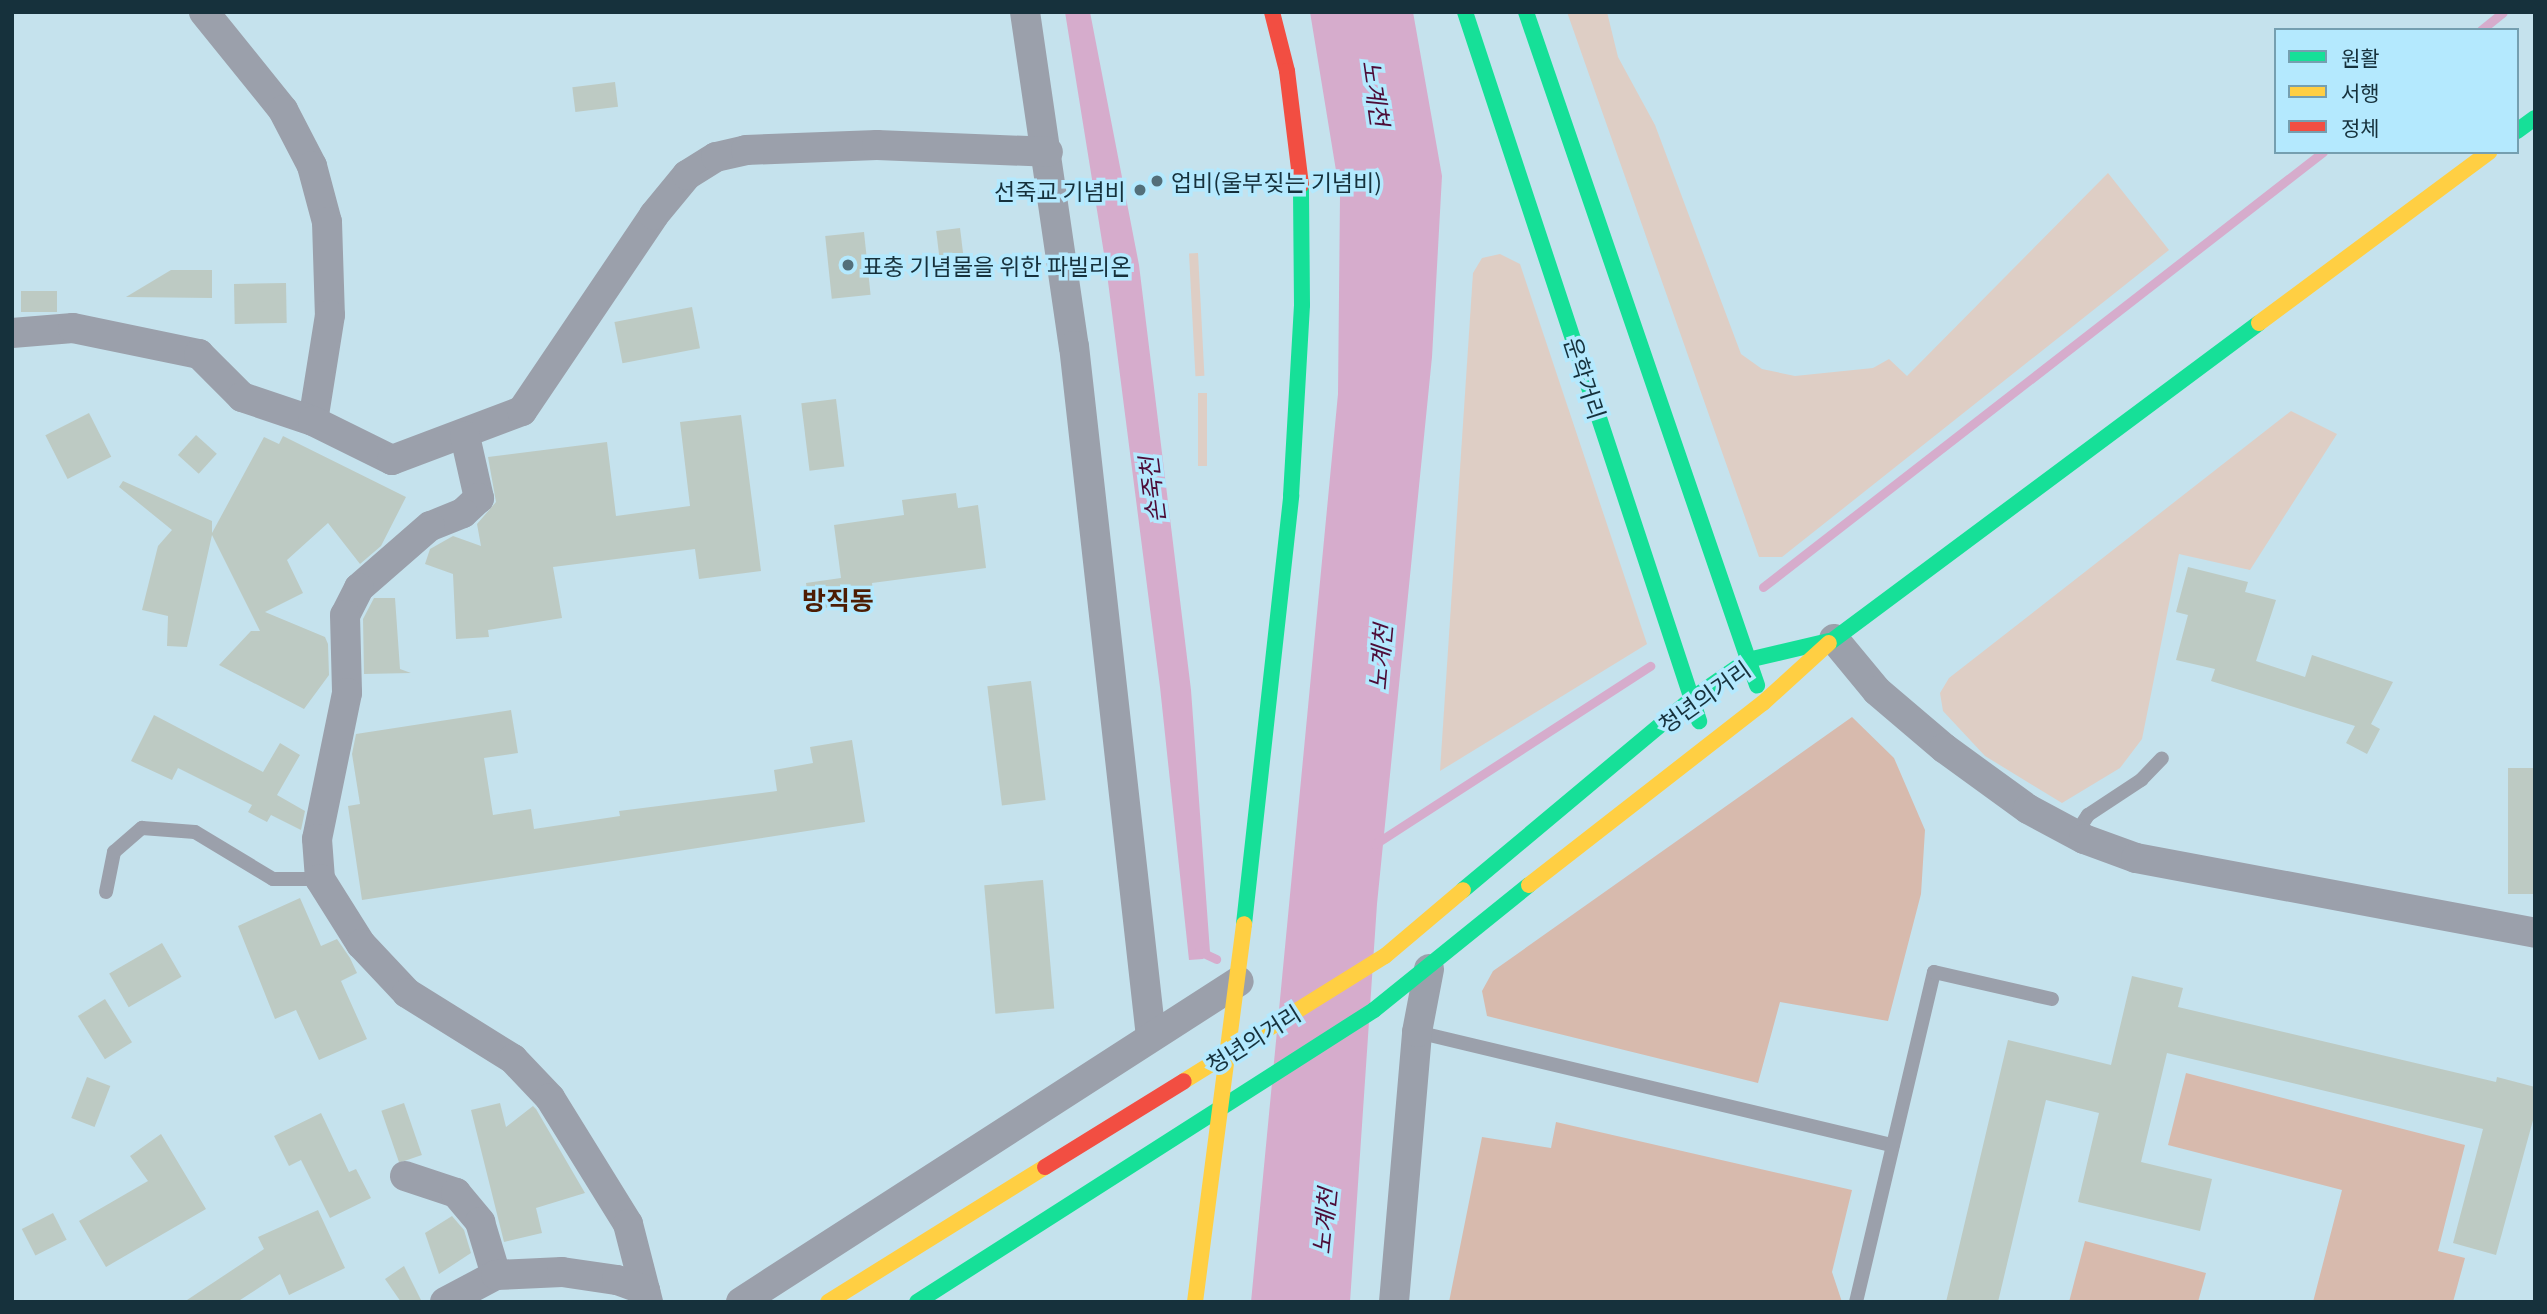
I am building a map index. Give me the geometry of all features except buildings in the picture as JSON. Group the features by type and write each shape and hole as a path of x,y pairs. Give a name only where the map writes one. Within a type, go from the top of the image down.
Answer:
{"main road":[{"path":"1195,1302 1239,981 1291,496 1302,304 1301,177 1287,71 1272,12"},
{"name":"운학거리","path":"1465,12 1706,744"},
{"path":"1526,12 1763,703"},
{"path":"2519,130 2535,118"},
{"path":"1834,639 2486,154"},
{"name":"청년의거리","path":"828,1302 1385,956 1693,698 1748,660 1834,639"},
{"name":"청년의거리","path":"917,1302 1374,1010 1429,970 1706,744 1763,703 1834,639"}],"street":[{"path":"204,12 283,110 312,166 327,222 330,315 313,421"},
{"path":"1025,12 1048,152 1151,1037"},
{"path":"12,333 73,328 199,354 242,397 313,421 392,460 465,436 522,411 654,215 687,174 716,158 746,150 877,145 1048,152"},
{"path":"465,436 479,498 463,513 430,526 359,588 345,615 347,693 317,839 320,879 361,944 407,993 513,1059 550,1098 628,1224 647,1296"},
{"path":"1834,639 1877,691 1944,748 2028,809 2075,835 2136,858 2535,933"},
{"path":"1394,1302 1417,1032 1429,970"},
{"path":"741,1302 1239,981"},
{"path":"405,1176 456,1193 480,1222 496,1275"},
{"path":"445,1302 496,1275 562,1272 617,1280 647,1296"}],"lane":[{"path":"2075,835 2088,815 2141,780 2162,758"},
{"path":"106,892 114,852 142,828 195,832 273,879 320,879"},
{"path":"1856,1302 1934,972 2052,999"},
{"path":"1417,1032 1893,1145"}],"shaded area":[{"path":"1567,12 1607,12 1618,57 1655,125 1741,354 1762,369 1795,376 1873,368 1889,359 1907,376 2108,173 2169,250 1782,557 1759,557"},
{"path":"1189,253 1198,253 1204,376 1195,376"},
{"path":"1500,254 1520,264 1647,644 1440,771 1473,273 1482,258"},
{"path":"1198,393 1207,393 1207,466 1198,466"},
{"path":"2291,411 2337,434 2250,570 2179,554 2142,739 2120,768 2062,803 1985,756 1943,711 1940,693 1949,678"},
{"path":"1852,717 1894,758 1925,830 1921,894 1888,1021 1780,1002 1758,1083 1487,1016 1482,991 1493,971"},
{"path":"2186,1073 2465,1145 2438,1251 2465,1258 2453,1302 2313,1302 2342,1190 2168,1145"},
{"path":"1556,1122 1852,1190 1832,1272 1842,1302 1449,1302 1482,1137 1551,1148"},
{"path":"2085,1241 2206,1273 2198,1302 2069,1302"}],"water":[{"path":"1065,12 1090,12 1139,265 1191,690 1210,952 1203,959 1189,960 1160,687 1106,266"},
{"name":"노계천","path":"1310,12 1413,12 1442,176 1432,357 1377,904 1350,1302 1251,1302 1338,394 1340,195"}],"waterway":[{"path":"2483,28 2503,12"},
{"path":"1763,587 2320,154"},
{"path":"1375,844 1650,666"},
{"name":"손죽천","path":"1199,951 1216,959"}],"traffic: fast":[{"path":"1465,12 1699,721"},
{"path":"1526,12 1757,685"},
{"path":"2519,130 2535,118"},
{"path":"1244,924 1291,496 1302,305 1301,185"},
{"path":"1829,643 2259,323"},
{"path":"1463,890 1693,698 1748,660 1829,641"},
{"path":"917,1302 1374,1010 1529,885"}],"traffic: slow":[{"path":"2259,323 2486,154"},
{"path":"1529,885 1763,703 1829,643"},
{"path":"1184,1081 1385,956 1463,890"},
{"path":"1195,1302 1244,924"},
{"path":"828,1302 1045,1167"}],"traffic: jam":[{"path":"1272,12 1287,71 1301,185"},
{"path":"1045,1167 1184,1081"}],"place":[{"name":"업비(울부짖는 기념비)","path":"1157,181"},
{"name":"선죽교 기념비","path":"1140,190"},
{"name":"표충 기념물을 위한 파빌리온","path":"848,265"}],"district":[{"name":"방직동","path":"838,599"}]}
